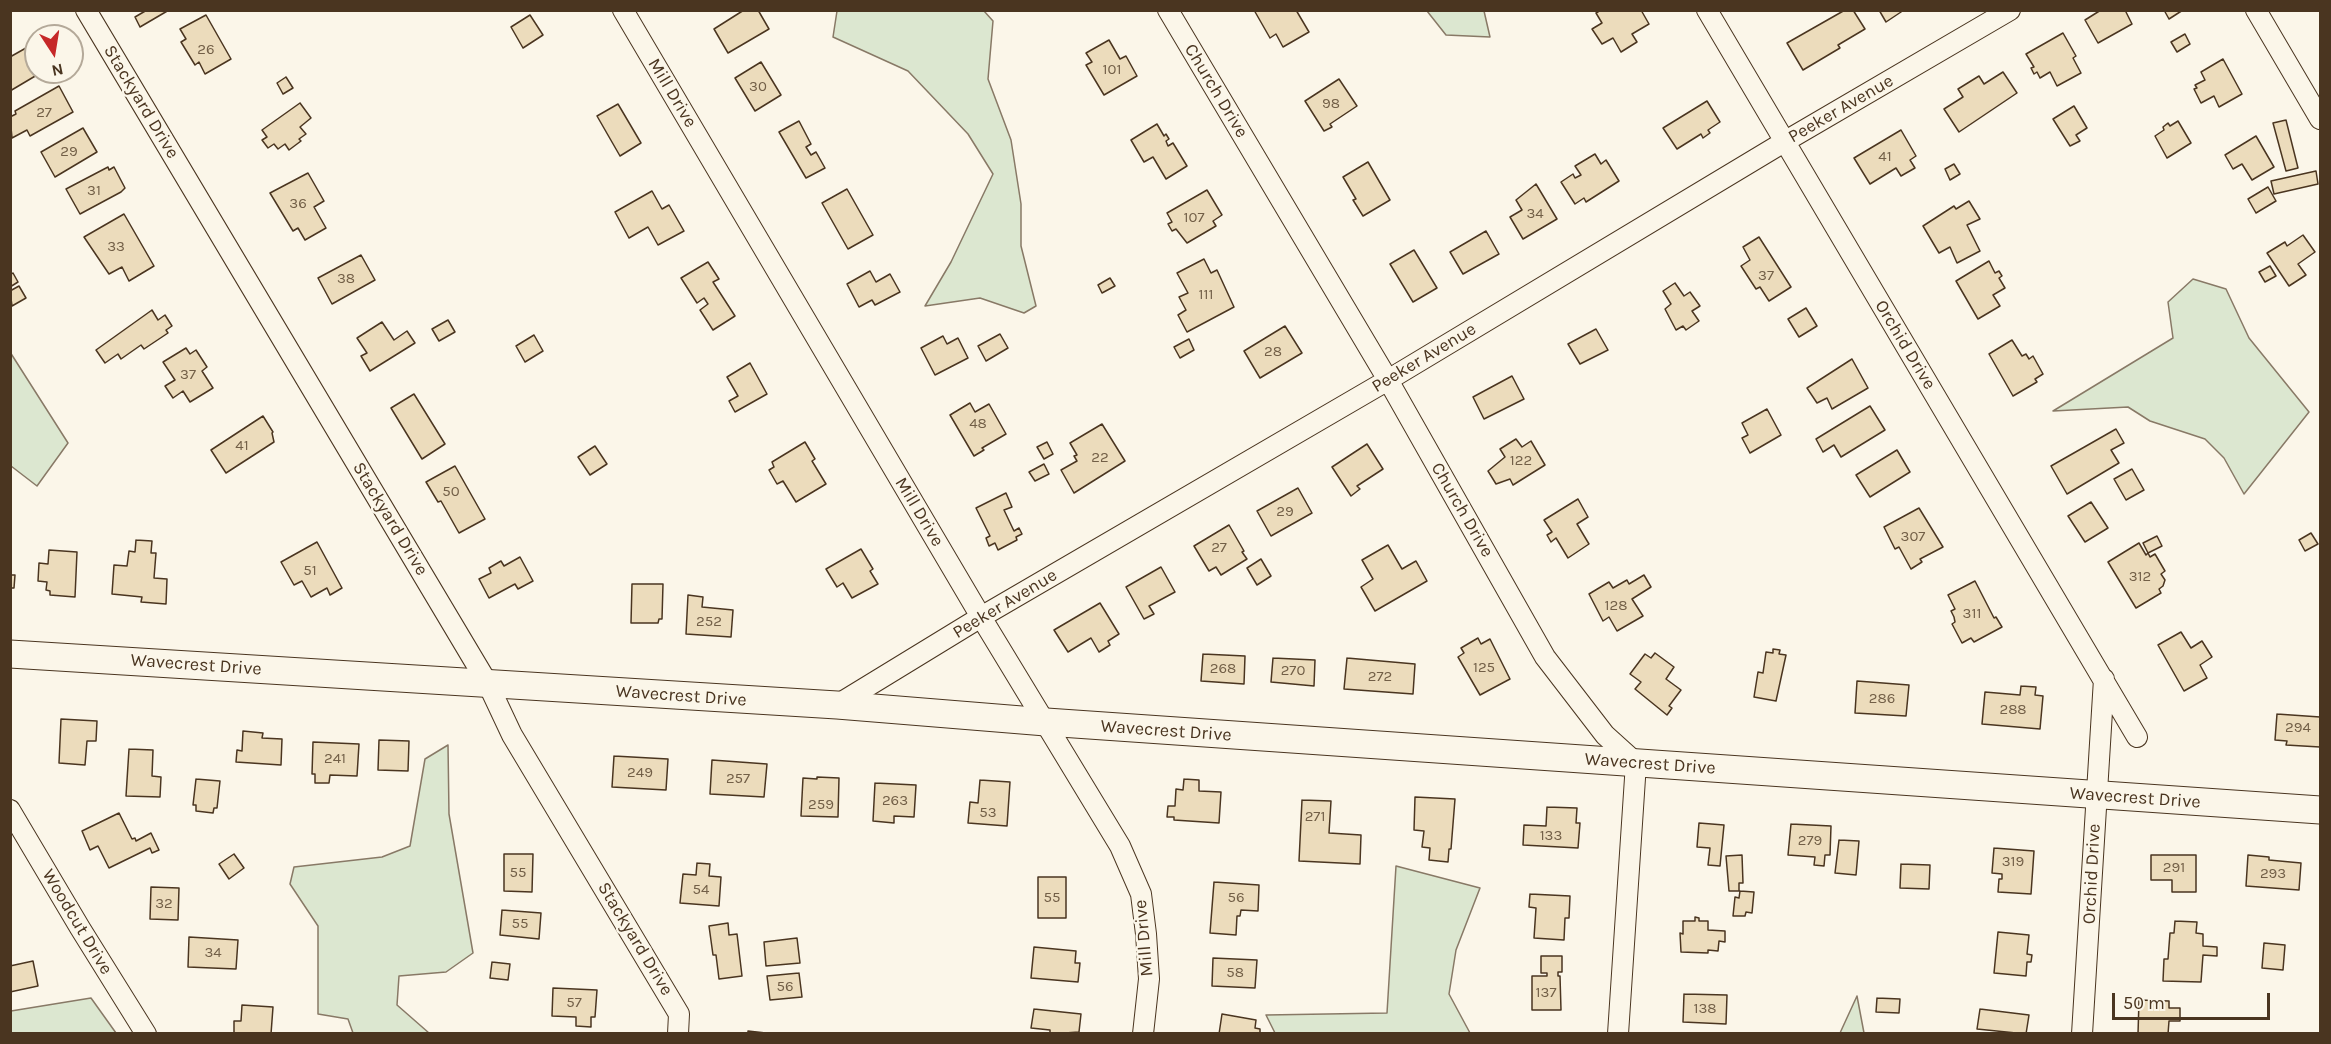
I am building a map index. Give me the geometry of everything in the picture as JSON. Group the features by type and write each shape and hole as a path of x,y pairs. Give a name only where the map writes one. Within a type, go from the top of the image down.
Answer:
{"street":[{"name":"Stackyard Drive","path":"86,10 488,684 512,735 679,1014 678,1034"},
{"name":"Mill Drive","path":"623,10 981,617 1120,846 1141,894 1149,979 1143,1034"},
{"name":"Church Drive","path":"1168,10 1388,380 1545,657 1605,735 1636,763"},
{"name":"Orchid Drive","path":"1707,10 2137,737"},
{"name":"Peeker Avenue","path":"837,705 981,617 1388,380 2010,10"},
{"path":"2256,10 2320,119"},
{"name":"Wavecrest Drive","path":"10,654 837,705 1046,722 2320,810"},
{"name":"Orchid Drive","path":"2082,1034 2104,679"},
{"path":"1618,1034 1636,763"},
{"name":"Woodcut Drive","path":"10,810 146,1034"}],"green space":[{"path":"837,11 984,11 993,21 988,79 1011,140 1021,204 1021,246 1036,306 1024,313 980,298 925,306 951,262 993,174 968,134 908,71 833,37"},
{"path":"1427,11 1484,11 1490,37 1446,35"},
{"path":"2193,279 2226,289 2249,338 2309,412 2244,494 2224,458 2205,439 2150,421 2128,407 2053,411 2173,338 2168,302"},
{"path":"10,352 68,443 37,486 11,466"},
{"path":"448,745 449,814 473,953 446,972 399,976 397,1005 429,1033 353,1033 348,1019 318,1014 318,926 290,884 294,867 382,857 410,846 425,759"},
{"path":"1396,866 1480,888 1456,950 1449,994 1470,1033 1275,1033 1266,1015 1387,1013"},
{"path":"1857,996 1864,1033 1840,1033"},
{"path":"91,998 116,1033 11,1033 11,1011"}],"building":[{"path":"147,10 169,10 140,27 135,17"},
{"path":"744,10 758,10 769,29 728,53 714,29"},
{"path":"1254,10 1296,10 1309,32 1283,47 1276,34 1270,38"},
{"path":"1601,10 1641,10 1649,24 1632,34 1637,42 1621,52 1613,38 1602,44 1592,29 1602,23 1596,13"},
{"path":"1845,10 1853,10 1865,29 1838,45 1840,48 1803,70 1787,43"},
{"path":"1879,10 1904,10 1886,22"},
{"path":"2101,10 2125,10 2132,24 2098,43 2085,20"},
{"path":"2164,10 2183,10 2169,19"},
{"path":"206,15 231,59 205,74 199,62 195,65 181,42 186,39 180,29"},
{"path":"530,15 543,35 523,48 511,27"},
{"path":"2063,33 2076,56 2073,58 2081,73 2057,86 2050,72 2040,78 2037,72 2034,74 2031,68 2034,67 2026,54"},
{"path":"2185,34 2190,44 2177,52 2171,42"},
{"path":"1109,40 1120,59 1126,56 1137,76 1104,95 1086,65 1092,62 1086,53"},
{"path":"24,49 24,83 10,91 10,57"},
{"path":"2223,59 2242,94 2219,107 2214,96 2201,103 2194,89 2197,88 2195,85 2205,80 2201,72"},
{"path":"761,62 781,95 755,111 735,78"},
{"path":"2003,72 2017,93 1959,132 1944,109 1963,97 1958,89 1979,76 1984,84"},
{"path":"286,77 293,88 283,94 277,83"},
{"path":"1339,79 1357,106 1330,124 1332,127 1324,131 1305,101"},
{"path":"59,86 73,112 30,136 27,130 12,138 10,117 16,114 15,111"},
{"path":"1707,101 1720,122 1708,130 1710,133 1703,138 1701,134 1677,149 1663,128"},
{"path":"300,103 311,118 300,127 306,134 289,150 285,144 278,149 274,144 268,148 262,140 267,137 262,130"},
{"path":"618,104 641,143 620,156 597,116"},
{"path":"2074,106 2087,128 2076,135 2080,141 2070,146 2053,119"},
{"path":"2286,120 2298,168 2286,171 2273,123"},
{"path":"799,121 811,144 806,147 811,155 816,152 825,168 806,178 779,132"},
{"path":"2178,121 2191,143 2167,158 2155,136 2164,130 2163,127 2168,123 2170,126"},
{"path":"1157,124 1164,136 1166,134 1169,139 1166,141 1168,146 1173,143 1187,166 1166,179 1153,157 1144,162 1131,140"},
{"path":"83,128 97,152 55,177 41,152"},
{"path":"1901,130 1916,156 1910,160 1915,168 1901,176 1896,168 1870,184 1854,158"},
{"path":"2256,136 2274,167 2252,180 2242,164 2233,169 2225,155"},
{"path":"1595,154 1601,164 1606,160 1619,181 1586,202 1584,198 1575,204 1561,182 1573,174 1575,178 1581,175 1575,166"},
{"path":"1368,162 1390,200 1363,216 1343,177"},
{"path":"1954,164 1960,174 1950,180 1945,169"},
{"path":"108,167 109,170 114,167 125,188 80,214 66,189"},
{"path":"2316,171 2318,184 2274,194 2271,181"},
{"path":"308,173 324,201 314,207 326,228 305,240 298,228 293,231 270,193"},
{"path":"1536,184 1557,219 1523,239 1510,217 1522,210 1516,200"},
{"path":"2268,187 2276,201 2256,213 2248,199"},
{"path":"847,189 873,235 848,249 822,203"},
{"path":"1207,190 1222,215 1213,221 1216,226 1187,243 1176,229 1172,231 1168,224 1172,222 1167,213"},
{"path":"652,191 662,209 669,205 684,231 658,245 648,227 629,238 615,212"},
{"path":"1969,201 1980,219 1967,225 1980,251 1957,263 1950,247 1939,253 1923,226 1954,206 1956,209"},
{"path":"124,214 154,266 129,281 122,267 109,274 84,237"},
{"path":"1486,231 1499,254 1463,274 1450,252"},
{"path":"2303,235 2315,252 2298,264 2306,275 2289,286 2267,253 2285,242 2287,246"},
{"path":"1759,237 1791,287 1769,301 1760,287 1756,289 1741,266 1750,260 1743,247"},
{"path":"1414,250 1437,288 1413,302 1390,264"},
{"path":"361,255 375,280 332,304 318,278"},
{"path":"1204,259 1211,273 1217,270 1234,307 1187,332 1178,315 1186,310 1179,297 1188,293 1177,273"},
{"path":"1989,261 1995,273 1999,271 2002,276 1999,278 2005,288 1993,295 2000,306 1978,319 1956,281"},
{"path":"708,262 719,279 713,282 735,316 713,330 700,310 708,304 704,298 697,303 681,278"},
{"path":"2270,266 2276,276 2265,282 2259,272"},
{"path":"870,271 876,282 890,274 900,292 875,305 872,300 859,307 847,284"},
{"path":"13,273 18,282 10,287 10,275"},
{"path":"1110,278 1115,286 1102,293 1098,285"},
{"path":"1675,283 1684,296 1690,292 1700,306 1692,311 1699,321 1686,330 1683,326 1676,330 1665,309 1671,304 1663,291"},
{"path":"19,286 26,298 12,306 10,291"},
{"path":"1806,308 1817,326 1799,337 1788,319"},
{"path":"152,310 158,320 165,315 172,326 166,330 168,333 144,349 141,345 121,359 118,354 105,363 96,350"},
{"path":"448,320 455,332 439,341 432,329"},
{"path":"382,322 394,340 407,331 415,343 370,371 361,356 367,353 357,338"},
{"path":"1285,326 1302,353 1260,378 1244,351"},
{"path":"1596,329 1608,350 1580,364 1568,344"},
{"path":"1000,334 1008,348 986,361 978,346"},
{"path":"534,335 543,351 525,362 516,346"},
{"path":"943,336 947,344 958,338 968,358 935,375 921,348"},
{"path":"1189,339 1194,350 1180,358 1174,347"},
{"path":"2012,340 2022,356 2026,354 2029,359 2033,356 2043,374 2035,379 2037,382 2013,396 1989,354"},
{"path":"186,348 190,354 196,350 207,367 202,371 213,388 190,402 183,391 173,398 165,386 175,380 163,362"},
{"path":"1852,359 1868,388 1832,409 1827,398 1817,403 1807,388"},
{"path":"750,363 767,394 735,412 729,401 738,396 727,377"},
{"path":"1512,376 1524,399 1484,419 1473,397"},
{"path":"414,394 445,444 422,459 391,408"},
{"path":"970,403 975,412 989,404 1006,434 982,448 984,450 974,456 950,415"},
{"path":"1870,406 1885,430 1841,457 1834,445 1823,452 1816,439"},
{"path":"1767,409 1781,435 1750,453 1742,438 1748,435 1742,423"},
{"path":"263,416 273,432 274,442 226,473 211,450"},
{"path":"1102,424 1125,461 1074,493 1061,470 1077,461 1074,456 1077,455 1070,443"},
{"path":"2116,429 2124,443 2111,450 2119,463 2067,494 2051,466"},
{"path":"1516,439 1522,447 1531,441 1545,465 1513,485 1510,479 1496,484 1488,471 1505,457 1500,449"},
{"path":"805,442 815,459 812,461 826,484 796,502 783,481 777,484 769,470 774,467 772,462"},
{"path":"1047,442 1053,454 1044,459 1037,447"},
{"path":"1367,444 1383,469 1357,486 1360,489 1351,496 1332,467"},
{"path":"595,446 607,464 590,475 578,457"},
{"path":"1897,450 1910,472 1870,497 1856,475"},
{"path":"1044,464 1049,474 1035,481 1029,472"},
{"path":"455,466 485,519 459,533 441,501 438,502 426,482"},
{"path":"2132,469 2144,490 2126,500 2114,479"},
{"path":"1298,488 1312,513 1271,536 1257,511"},
{"path":"1006,493 1012,507 1004,510 1014,531 1019,528 1022,534 1016,537 1017,540 998,550 995,543 989,546 986,538 990,536 976,508"},
{"path":"1578,499 1588,517 1577,524 1589,544 1568,558 1556,538 1551,542 1547,535 1552,532 1544,520"},
{"path":"2091,502 2108,528 2085,542 2068,516"},
{"path":"1919,508 1943,547 1920,559 1922,562 1911,569 1899,547 1895,549 1884,527"},
{"path":"1229,525 1247,559 1221,575 1216,567 1209,571 1194,546"},
{"path":"2311,533 2318,544 2305,551 2299,540"},
{"path":"2157,536 2162,546 2148,553 2143,543"},
{"path":"136,540 152,541 151,553 156,553 154,578 167,579 166,604 141,602 142,597 112,594 114,565 127,566 129,551 135,552"},
{"path":"317,542 342,588 330,595 327,588 311,597 302,581 294,585 281,562"},
{"path":"2139,543 2146,555 2148,553 2150,557 2155,554 2165,571 2161,574 2165,580 2159,589 2161,593 2136,608 2108,562"},
{"path":"1388,545 1402,569 1416,561 1427,581 1375,611 1361,587 1373,579 1362,560"},
{"path":"861,549 873,569 870,571 878,584 852,598 843,583 837,587 826,569"},
{"path":"49,550 77,552 75,597 50,595 50,591 46,590 47,582 38,581 39,563 48,564"},
{"path":"520,557 533,581 518,589 515,584 489,598 479,579 491,573 489,568 501,561 504,566"},
{"path":"1261,559 1271,576 1257,585 1247,568"},
{"path":"1161,567 1175,592 1149,606 1154,614 1144,619 1126,587"},
{"path":"10,575 15,575 14,588 10,588"},
{"path":"1644,575 1651,587 1632,599 1643,616 1617,631 1609,617 1603,621 1589,594 1609,582 1613,588 1627,580 1629,584"},
{"path":"1975,581 1994,618 1996,617 2002,627 1974,642 1971,638 1962,643 1952,624 1955,622 1951,611 1955,609 1948,595"},
{"path":"632,584 663,584 662,619 659,619 658,623 631,623"},
{"path":"688,595 703,597 702,607 733,610 731,637 686,634"},
{"path":"1100,603 1119,634 1108,641 1110,645 1099,652 1091,638 1068,652 1054,630"},
{"path":"2181,632 2191,648 2202,641 2212,657 2200,665 2207,678 2184,691 2158,645"},
{"path":"1478,638 1481,644 1490,639 1510,679 1480,695 1458,657 1464,653 1461,648"},
{"path":"1773,649 1780,650 1779,654 1786,655 1776,701 1754,697 1758,672 1763,673 1766,652 1773,653"},
{"path":"1655,653 1674,667 1666,679 1681,690 1669,706 1672,708 1667,715 1635,689 1641,682 1630,674 1645,654 1651,658"},
{"path":"1203,654 1245,656 1244,684 1201,681"},
{"path":"1273,658 1315,660 1314,686 1271,682"},
{"path":"1347,658 1415,664 1413,694 1344,689"},
{"path":"1857,681 1909,685 1906,716 1855,713"},
{"path":"2021,686 2036,687 2035,695 2043,696 2040,729 1982,724 1985,692 2020,695"},
{"path":"2277,714 2320,717 2320,747 2286,745 2287,741 2275,740"},
{"path":"61,719 97,721 96,741 87,741 85,765 59,763"},
{"path":"243,731 263,733 262,738 282,739 281,765 236,762 237,750 242,751"},
{"path":"379,740 409,741 408,771 378,770"},
{"path":"313,742 359,744 357,776 330,775 329,783 315,783 315,774 312,774"},
{"path":"129,749 153,750 152,776 161,777 160,797 126,796"},
{"path":"614,756 668,759 666,790 612,787"},
{"path":"712,760 767,764 764,797 710,794"},
{"path":"817,777 839,778 838,817 801,816 803,778 817,779"},
{"path":"196,779 220,781 217,808 214,808 213,813 196,811 196,805 193,805"},
{"path":"1184,779 1199,780 1199,791 1221,792 1219,823 1174,820 1174,817 1167,817 1168,806 1175,806 1176,789 1183,790"},
{"path":"980,780 1010,782 1007,826 968,823 970,802 978,803"},
{"path":"875,783 916,785 914,817 894,816 894,823 873,821"},
{"path":"1415,797 1455,799 1448,862 1429,860 1430,848 1422,847 1424,831 1414,830"},
{"path":"1302,800 1331,801 1329,833 1361,835 1360,864 1299,861"},
{"path":"1547,807 1577,808 1576,823 1580,823 1578,848 1523,845 1524,825 1546,826"},
{"path":"119,813 132,839 135,838 136,841 151,833 159,850 152,853 150,848 109,868 98,846 90,850 82,831"},
{"path":"1699,823 1724,825 1720,866 1708,865 1710,848 1697,847"},
{"path":"1791,824 1831,826 1830,855 1825,855 1824,866 1814,865 1815,857 1788,855"},
{"path":"1839,840 1859,841 1856,875 1835,873"},
{"path":"1994,848 2034,851 2031,894 1998,892 1999,879 2002,879 2002,874 1992,873"},
{"path":"234,854 244,868 229,879 219,864"},
{"path":"504,854 533,854 532,892 504,891"},
{"path":"1742,855 1743,883 1739,883 1739,891 1729,891 1726,856"},
{"path":"2151,855 2196,855 2196,892 2172,892 2172,880 2151,880"},
{"path":"2248,855 2269,857 2269,860 2301,863 2299,890 2246,886"},
{"path":"697,863 710,864 709,876 721,877 719,906 680,903 683,874 696,875"},
{"path":"1901,864 1930,865 1929,889 1900,888"},
{"path":"1038,877 1066,877 1066,918 1038,918"},
{"path":"1214,882 1259,885 1258,911 1241,910 1240,916 1237,916 1236,935 1210,933"},
{"path":"151,887 179,888 178,920 150,919"},
{"path":"1740,891 1754,892 1752,913 1746,912 1745,916 1733,916 1735,897 1739,898"},
{"path":"1530,894 1570,896 1569,918 1565,918 1564,940 1534,938 1536,908 1529,907"},
{"path":"502,910 541,913 539,939 500,935"},
{"path":"1695,917 1699,918 1699,921 1708,921 1708,930 1725,931 1725,942 1719,941 1718,951 1681,952 1680,933 1683,934 1683,921 1695,921"},
{"path":"2175,921 2197,922 2196,933 2203,934 2203,946 2217,947 2217,956 2203,955 2201,982 2163,981 2164,959 2168,959 2170,933 2174,933"},
{"path":"728,923 729,935 737,934 742,976 719,979 709,926"},
{"path":"1998,932 2029,935 2027,954 2032,955 2031,962 2027,962 2026,976 1994,973"},
{"path":"189,937 238,940 236,969 188,967"},
{"path":"797,938 800,963 766,966 764,942"},
{"path":"2264,943 2285,945 2283,970 2262,968"},
{"path":"1034,947 1076,951 1075,963 1080,963 1078,982 1031,978"},
{"path":"1541,956 1562,956 1562,972 1558,972 1561,1010 1532,1010 1532,976 1547,976 1547,973 1541,973"},
{"path":"1213,958 1257,960 1255,988 1212,986"},
{"path":"33,961 38,986 10,992 10,966"},
{"path":"492,962 510,964 508,980 490,978"},
{"path":"799,973 802,997 770,1000 767,976"},
{"path":"553,988 597,990 595,1017 591,1017 591,1027 576,1026 576,1017 552,1016"},
{"path":"1684,994 1727,995 1726,1024 1683,1022"},
{"path":"1877,998 1900,999 1899,1013 1876,1012"},
{"path":"2139,1000 2169,1001 2169,1008 2180,1008 2180,1021 2169,1021 2168,1034 2138,1034"},
{"path":"242,1005 273,1007 271,1034 234,1034 234,1021 241,1021"},
{"path":"1034,1009 1081,1014 1079,1032 1050,1034 1050,1030 1031,1028"},
{"path":"1980,1009 2029,1015 2026,1034 1977,1029"},
{"path":"1222,1014 1256,1020 1255,1028 1260,1029 1260,1034 1219,1034"},
{"path":"748,1031 775,1034 748,1034"}]}
